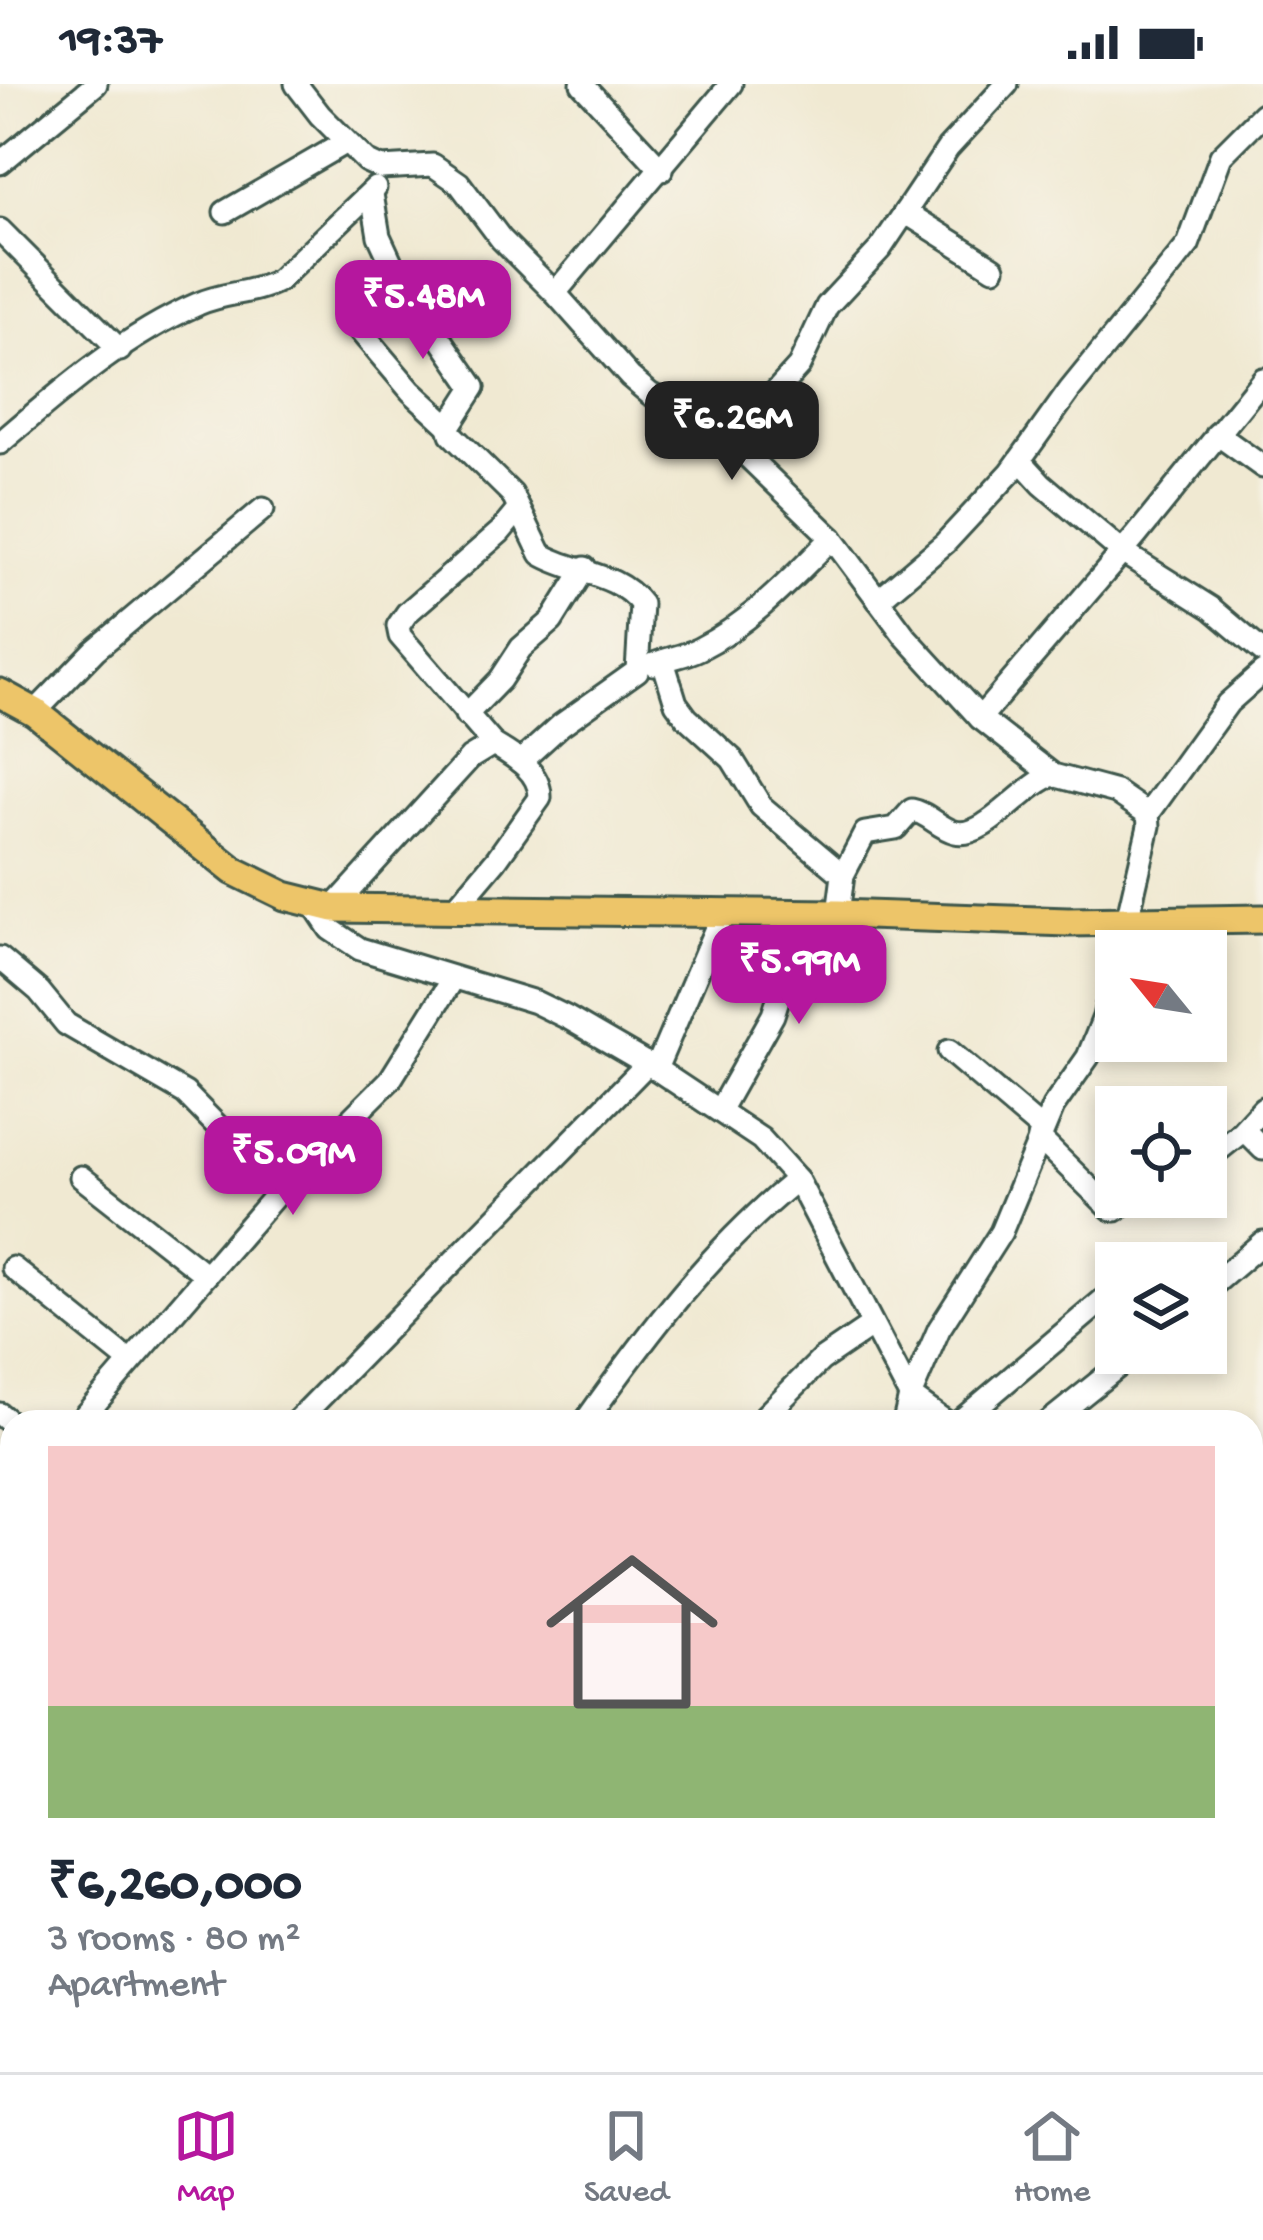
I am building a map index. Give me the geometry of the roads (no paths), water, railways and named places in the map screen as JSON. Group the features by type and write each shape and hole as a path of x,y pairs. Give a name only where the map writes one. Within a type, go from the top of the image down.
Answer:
{"main road":[{"path":"0,694 35,712 234,871 260,886 324,906 1068,922 1263,919"}],"street":[{"path":"0,163 97,84"},
{"path":"296,84 346,142 381,168 433,165 445,170 511,251 650,394 717,427 832,538 948,687 980,718 1053,775 1116,792 1148,814"},
{"path":"582,84 662,170"},
{"path":"555,292 731,84"},
{"path":"732,440 799,366 819,317 881,248 948,148 1007,84"},
{"path":"878,600 945,543 1020,460 1188,244 1221,156 1263,114"},
{"path":"224,212 346,142"},
{"path":"0,443 79,376 192,306 278,281 372,194 381,168"},
{"path":"372,194 379,236 398,278 473,387 449,426"},
{"path":"905,212 994,268"},
{"path":"0,230 120,350"},
{"path":"361,332 411,391 449,426 461,447 512,494 541,554 585,568 630,592 641,604 637,671"},
{"path":"980,718 1263,379"},
{"path":"1216,434 1263,467"},
{"path":"1020,460 1122,552 1211,608 1263,652"},
{"path":"35,712 95,650 263,508"},
{"path":"453,911 540,797 537,780 493,745 400,636 398,626 406,613 500,532 519,509"},
{"path":"520,762 561,724 637,671 686,655 722,636 832,538"},
{"path":"466,715 500,680 520,648 552,621 585,568"},
{"path":"663,661 676,703 732,759 760,806 843,875"},
{"path":"1125,930 1148,814 1228,703 1263,672"},
{"path":"493,745 470,758 324,906 330,929 361,949 535,1003 652,1066 761,1139 797,1179 910,1396 929,1410"},
{"path":"838,914 843,875 865,833 896,828 912,809 950,830 968,832 989,822 1031,785 1053,775"},
{"path":"308,1410 652,1066 722,914"},
{"path":"720,1109 773,1015 805,914"},
{"path":"0,958 31,983 66,1024 185,1093 280,1190"},
{"path":"89,1410 280,1190 390,1080 453,979"},
{"path":"907,1410 939,1329 1001,1232 1041,1134 1095,1039"},
{"path":"949,1051 1041,1134 1095,1191"},
{"path":"1227,1143 1263,1108"},
{"path":"1240,1133 1248,1134 1263,1149"},
{"path":"82,1177 206,1275"},
{"path":"593,1410 691,1281 762,1207 797,1179"},
{"path":"1227,1273 1263,1242"},
{"path":"13,1268 130,1361"},
{"path":"973,1410 1095,1306"},
{"path":"771,1410 821,1360 871,1326"},
{"path":"1064,1410 1109,1374"}]}
